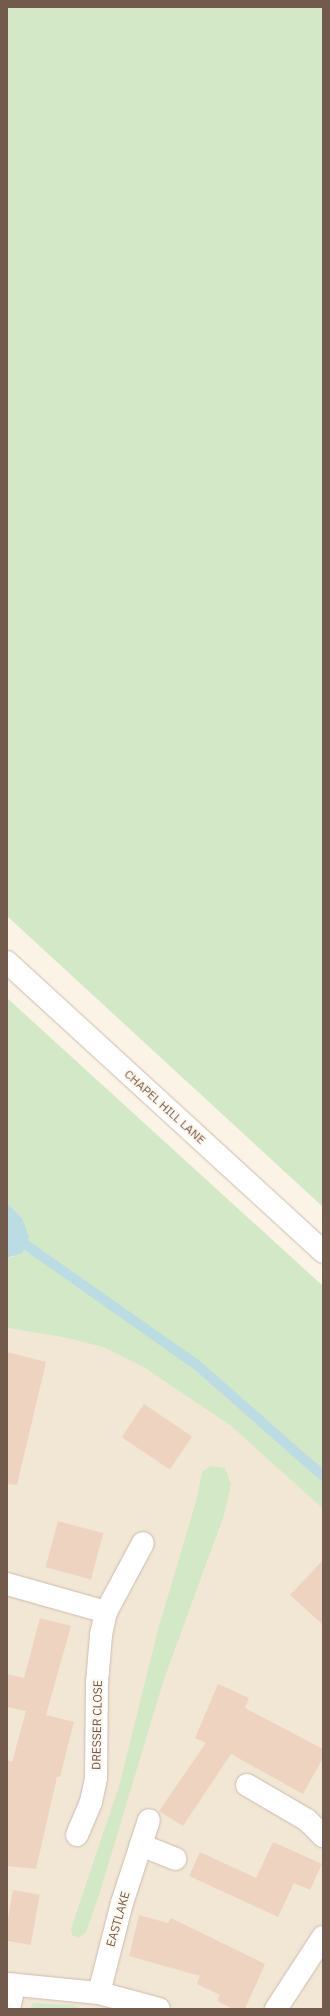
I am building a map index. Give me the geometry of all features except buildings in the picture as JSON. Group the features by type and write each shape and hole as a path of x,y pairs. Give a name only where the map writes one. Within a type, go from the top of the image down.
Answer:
{"street":[{"name":"CHAPEL HILL LANE","path":"7,962 323,1252"},
{"name":"DRESSER CLOSE","path":"76,1835 91,1802 96,1778 97,1683 100,1635 106,1612 143,1543"},
{"path":"7,1584 106,1612"},
{"path":"248,1785 307,1820 323,1836"},
{"name":"EASTLAKE","path":"104,1999 122,1903 149,1820"},
{"path":"141,1845 175,1859"},
{"path":"276,2009 323,1937"},
{"path":"9,2009 10,1985 159,2009"}],"shaded area":[{"path":"7,1328 62,1337 103,1347 145,1368 231,1426 323,1509 323,2009 7,2009"}],"green space":[{"path":"7,7 323,7 323,1207 7,916"},
{"path":"7,998 323,1286 323,1509 231,1426 145,1368 103,1347 62,1337 7,1328 7,1258 13,1257 22,1218 7,1203"},
{"path":"211,1466 225,1468 231,1484 224,1515 164,1679 99,1895 86,1932 79,1938 72,1935 71,1929 120,1783 158,1630 197,1498 202,1472"},
{"path":"33,2003 73,2005 80,2009 30,2009"}],"water":[{"path":"7,1203 22,1218 29,1237 22,1253 7,1258"}],"waterway":[{"path":"26,1245 197,1365 323,1476"}]}
